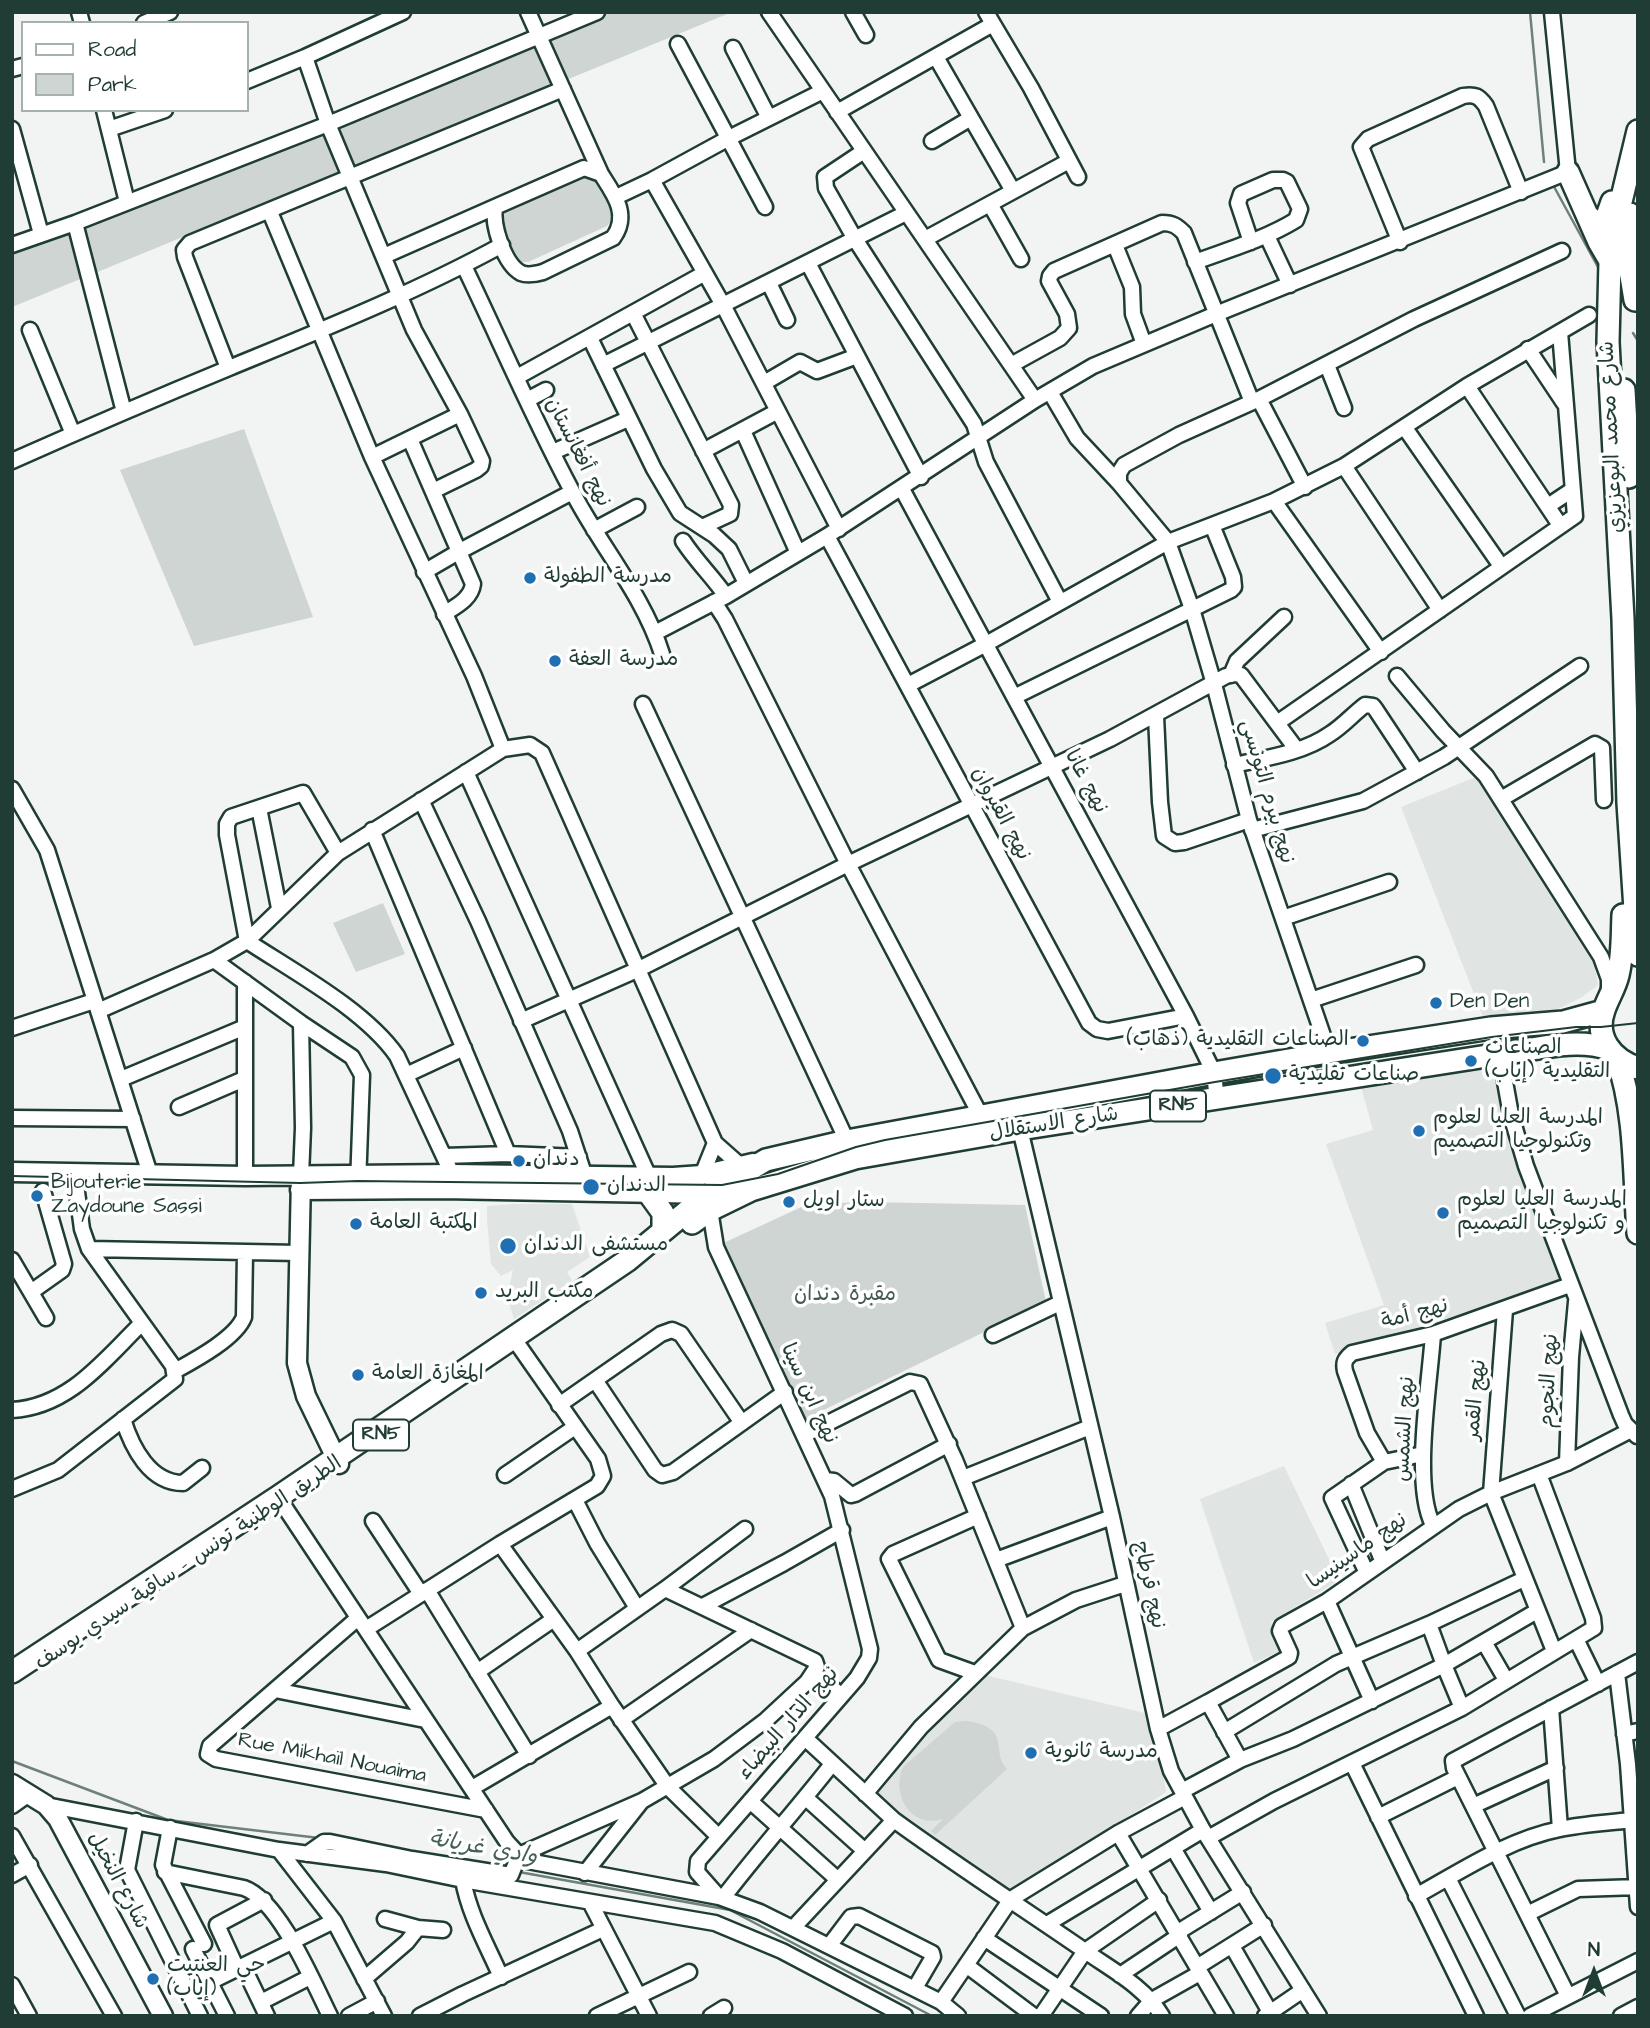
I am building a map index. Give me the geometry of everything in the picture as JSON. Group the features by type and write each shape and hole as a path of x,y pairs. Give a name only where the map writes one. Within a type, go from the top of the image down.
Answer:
{"highway":[{"path":"1587,215 1597,224 1607,220 1619,178 1637,134"},
{"name":"شارع محمد البوعزيزي","path":"1637,134 1614,231 1608,342 1633,620 1638,639"},
{"path":"1568,172 1611,261"},
{"name":"شارع محمد البوعزيزي","path":"1638,183 1630,214 1623,277 1621,335 1631,382 1633,620 1628,803 1638,956"},
{"path":"1630,214 1630,270 1636,303"},
{"path":"1633,620 1617,661 1622,949 1618,979 1607,1003 1601,1027 1623,1077 1638,1233"},
{"name":"RN5","path":"1607,1003 1621,987 1638,981"},
{"name":"شارع الاستقلال","path":"751,1190 855,1158 985,1125 1214,1073 1492,1028 1563,1022 1607,1003"},
{"name":"شارع الاستقلال","path":"766,1160 847,1141 985,1125 1020,1129 1500,1054 1580,1044 1595,1044 1613,1054"},
{"name":"RN5","path":"1613,1054 1638,1068"},
{"name":"الطريق الوطنية تونس - ساقية سيدي يوسف","path":"514,1340 707,1193 766,1160"},
{"path":"650,1186 663,1213 663,1231"},
{"name":"الطريق الوطنية تونس - ساقية سيدي يوسف","path":"12,1683 628,1260 707,1193 751,1190"},
{"name":"الطريق الوطنية تونس - ساقية سيدي يوسف","path":"12,1672 280,1500"}],"main road":[{"path":"358,1183 452,1174 585,1177 707,1193 741,1166 766,1160"},
{"path":"12,1172 244,1176 301,1183 358,1183 443,1189 650,1186"},
{"path":"301,1183 297,1338 300,1378 312,1411 337,1461"},
{"name":"شارع النخيل","path":"12,1784 46,1805 66,1831 162,2016"}],"street":[{"path":"149,21 170,12"},
{"path":"248,81 403,12"},
{"path":"495,207 494,222 507,257 520,272 532,275 613,238 621,220 616,197 601,174 528,12"},
{"path":"12,245 328,124 597,12"},
{"path":"853,12 866,35"},
{"path":"655,633 720,599 833,533 1035,400 1093,366 1568,172 1552,12"},
{"path":"771,13 1035,400"},
{"path":"837,112 936,57 990,18 1078,177"},
{"path":"678,44 765,207"},
{"path":"733,48 769,118"},
{"path":"305,57 349,177 414,330 480,456 481,466 433,491"},
{"path":"936,57 1013,191"},
{"path":"228,368 185,257 184,250 190,243 563,89"},
{"path":"616,197 823,91"},
{"path":"1400,242 1361,147 1368,139 1463,96 1473,94 1486,106 1521,192"},
{"path":"105,112 127,202"},
{"path":"109,129 159,112"},
{"path":"932,141 971,118"},
{"path":"12,129 41,234"},
{"path":"864,151 824,180 825,188 967,412 979,438 986,463 1060,602"},
{"path":"925,239 1069,161"},
{"path":"384,256 577,170 592,169 601,174"},
{"name":"نهج القيروان","path":"652,180 764,383 833,533 908,685 1089,1023 1097,1029 1108,1031 1186,1016"},
{"path":"1195,262 1251,242 1267,236 1296,220 1300,214 1298,203 1283,180 1273,180 1241,194 1238,203 1251,242"},
{"path":"990,204 1021,259"},
{"path":"270,212 372,457 474,676 503,749"},
{"path":"603,365 906,213"},
{"path":"75,223 124,412"},
{"path":"1011,365 1060,338 1069,328 1067,314 1049,281 1049,276 1054,271 1163,223 1177,225 1184,233 1216,314 1255,400 1305,487"},
{"path":"1267,236 1290,285"},
{"path":"12,460 318,331 464,266 502,245"},
{"path":"1115,245 1132,287 1133,314 1144,344"},
{"path":"1119,483 1119,473 1124,465 1179,435 1327,365 1414,318 1562,251"},
{"path":"808,263 920,477"},
{"name":"نهج أفغانستان","path":"464,266 572,492 613,557 655,633 662,654"},
{"path":"517,377 705,273"},
{"path":"769,282 787,320"},
{"path":"633,313 731,505 730,514 702,527"},
{"path":"908,685 1168,542 1274,501 1344,466 1467,386 1589,316"},
{"path":"30,330 73,434"},
{"path":"1277,723 1575,516 1560,332"},
{"path":"590,338 654,470 680,513 729,549 746,583"},
{"path":"1528,349 1565,404"},
{"path":"764,383 800,362 817,371 857,356"},
{"path":"1327,365 1344,408"},
{"path":"1467,386 1560,525"},
{"path":"527,400 546,390"},
{"path":"1051,392 1077,438 1168,542"},
{"path":"703,451 778,411"},
{"path":"372,457 460,414"},
{"path":"553,452 628,419"},
{"path":"1405,428 1501,566"},
{"path":"743,431 798,553"},
{"path":"410,439 473,584 472,592 444,614"},
{"path":"1344,466 1440,610"},
{"name":"نهج غانا","path":"902,488 1186,1016 1214,1073 1217,1100"},
{"path":"1548,506 1572,491"},
{"path":"424,572 572,492"},
{"path":"1274,501 1381,652"},
{"path":"594,530 637,507"},
{"path":"1016,696 1234,587 1233,577 1212,525"},
{"path":"683,541 698,564 713,578 729,628 848,864 985,1125"},
{"name":"نهج بيرم التونسي","path":"1168,542 1192,609 1214,684 1251,825 1329,1053"},
{"path":"1231,675 1237,661 1284,617"},
{"path":"1156,716 1164,836 1175,843 1184,842 1363,801 1459,748 1580,666"},
{"path":"521,1021 639,969 848,864 1156,716 1231,675 1241,675 1297,750"},
{"path":"1397,676 1486,776 1501,799 1601,957 1609,979 1607,1003"},
{"path":"643,704 847,1141"},
{"path":"1234,765 1297,750 1330,734 1369,705 1376,710 1417,772"},
{"path":"1501,799 1595,744 1602,748 1604,800"},
{"path":"12,1028 96,1006 214,960 247,941 338,853 503,749 530,745 542,753 715,1143 741,1166"},
{"path":"466,772 650,1186"},
{"path":"12,789 47,850 150,1174"},
{"path":"338,853 303,793 231,817 227,824 247,941 315,985 379,1035 397,1056 452,1174"},
{"path":"421,800 478,920 570,1131 585,1177"},
{"path":"259,808 279,908"},
{"path":"372,830 508,1154"},
{"path":"1283,918 1390,882"},
{"path":"214,960 352,1057 359,1065 362,1075 358,1183"},
{"path":"1311,1000 1416,965"},
{"path":"244,1176 245,982"},
{"path":"301,1023 301,1183"},
{"path":"121,1079 245,1027"},
{"path":"406,1075 464,1048"},
{"path":"1500,1054 1518,1143 1621,1415 1634,1434"},
{"path":"178,1107 244,1079"},
{"path":"12,1118 133,1119"},
{"name":"نهج قرطاج","path":"1020,1129 1112,1517 1158,1729 1171,1771 1206,1834 1319,2016"},
{"path":"707,1193 715,1143"},
{"path":"444,1156 508,1154 579,1157"},
{"path":"31,1292 62,1270 64,1264 43,1191"},
{"path":"12,1489 58,1470 175,1379 175,1371 89,1249 82,1228 77,1192"},
{"name":"نهج ابن سينا","path":"707,1193 716,1247 825,1480 842,1530 859,1599"},
{"path":"89,1249 299,1253"},
{"path":"175,1371 193,1361 242,1323 245,1252"},
{"path":"12,1261 46,1318"},
{"name":"نهج أمة","path":"1384,1462 1367,1433 1345,1371 1346,1358 1352,1353 1433,1334 1570,1285"},
{"name":"نهج النجوم","path":"1567,1463 1576,1301"},
{"path":"993,1335 1060,1303"},
{"name":"نهج القمر","path":"1490,1493 1505,1310"},
{"path":"12,1410 40,1407 66,1394 142,1323"},
{"path":"559,1405 661,1334 677,1331 742,1423"},
{"name":"نهج الشمس","path":"1433,1334 1423,1454 1424,1503 1433,1525"},
{"path":"505,1475 575,1427 514,1340"},
{"path":"595,1380 655,1470 663,1475 673,1472 785,1392"},
{"path":"804,1435 910,1382 920,1384 949,1444 1023,1628"},
{"path":"123,1419 139,1455 165,1480 183,1483 201,1468"},
{"name":"Rue Mikhaïl Nouaima","path":"486,1810 211,1757 207,1751 275,1690 362,1623 424,1592 597,1486 603,1476 597,1459 575,1427"},
{"path":"963,1478 1090,1427"},
{"name":"نهج ماسينيسا","path":"1208,1702 1289,1657 1290,1653 1280,1630 1282,1626 1326,1601 1433,1525 1490,1493 1634,1434"},
{"path":"825,1480 834,1481 851,1495 855,1494 949,1444"},
{"path":"1366,1571 1332,1502 1334,1495 1384,1462 1423,1454"},
{"path":"1047,1924 1173,1848 1462,1708 1589,1632 1595,1624 1539,1474"},
{"path":"1351,1484 1382,1560"},
{"path":"1490,1493 1554,1651"},
{"path":"280,1500 518,1857 585,1873 721,1898 793,1928 915,1988 958,2016"},
{"path":"575,1500 597,1544 637,1608"},
{"path":"975,1673 939,1660 889,1559 893,1554 978,1516"},
{"path":"996,1560 1112,1517"},
{"path":"373,1521 477,1672 528,1756"},
{"path":"577,1651 745,1529"},
{"path":"703,1606 842,1530"},
{"path":"500,1544 577,1651 668,1787 718,1836"},
{"path":"1224,1732 1351,1657 1524,1579"},
{"path":"865,1794 921,1727 1023,1628 1076,1600 1125,1584"},
{"path":"509,1881 518,1857 642,1801 714,1759 766,1720 814,1674 817,1667 815,1661 665,1589"},
{"name":"نهج الدار البيضاء","path":"721,1898 697,1872 698,1861 857,1678 869,1658 869,1639 859,1599"},
{"path":"1326,1601 1372,1701"},
{"path":"941,2003 1011,1899 1240,1760 1293,1739 1444,1665 1537,1611"},
{"path":"477,1672 554,1619"},
{"path":"1429,1624 1462,1708"},
{"path":"621,1720 751,1630"},
{"path":"1576,1639 1598,1684"},
{"path":"1484,1642 1506,1680"},
{"path":"1568,1996 1452,1764 1455,1758 1638,1662"},
{"path":"1617,1673 1631,1733 1631,1820 1638,1907"},
{"path":"814,1674 841,1695"},
{"path":"275,1690 425,1720"},
{"path":"1158,1729 1208,1702 1240,1760"},
{"path":"472,1788 612,1706"},
{"path":"1551,1708 1560,1829"},
{"path":"805,1738 894,1820 957,1866 1011,1899 1120,1975 1152,2000 1162,2016"},
{"path":"1352,1763 1476,2016"},
{"path":"721,1898 832,1764"},
{"path":"1473,1806 1556,1768"},
{"path":"1378,1817 1458,1777"},
{"path":"12,1806 29,1794"},
{"path":"806,1798 865,1851"},
{"path":"585,1873 642,1801"},
{"path":"750,1801 837,1879"},
{"path":"46,1805 279,1850 386,1864 463,1880 509,1881"},
{"path":"793,1928 894,1820"},
{"path":"1416,1896 1496,1853 1539,1835 1560,1829 1631,1820"},
{"path":"136,1821 127,1870 200,2016"},
{"path":"170,1828 162,1860 165,1872 198,1947 210,1982 227,2016"},
{"path":"1118,1833 1226,2016"},
{"path":"12,1836 114,2016"},
{"path":"307,1854 324,1842 330,1842 509,1881 590,1902 715,1923 782,1951 905,2016"},
{"path":"1173,1848 1211,1912"},
{"path":"279,1850 334,1921 384,2016"},
{"path":"12,1875 30,1865"},
{"path":"165,1872 244,1888 264,1900 291,1941 330,2016"},
{"path":"1448,1878 1518,2016"},
{"path":"463,1880 465,1894 478,1928 501,1977"},
{"path":"1527,1914 1578,1889 1637,1887"},
{"path":"1120,1975 1243,1892"},
{"path":"264,1900 218,1923 216,1928 267,2016"},
{"path":"1041,2016 1084,1951 1159,1900"},
{"path":"590,1902 649,2016"},
{"path":"829,1946 851,1917 859,1916 932,1953 933,1957 915,1988"},
{"path":"385,1919 418,1928 443,1930"},
{"path":"210,1982 334,1921"},
{"path":"1138,2016 1152,2000 1264,1925"},
{"path":"364,1979 407,1942 418,1928"},
{"path":"420,2016 603,1929"},
{"path":"172,1961 220,1935"},
{"path":"984,1938 1101,2016"},
{"path":"1232,1946 1268,2014 1303,1990"},
{"path":"1531,2016 1638,1961"},
{"path":"966,1965 1034,2016"},
{"path":"597,2016 689,1972"},
{"path":"261,2002 310,1977"},
{"path":"12,1985 29,2016"},
{"path":"349,2016 377,2001"},
{"path":"1621,2016 1638,2007"}],"shaded area":[{"path":"1481,775 1592,949 1598,985 1582,997 1556,1010 1483,1017 1401,807"},
{"name":"المدرسة العليا لعلوم و تكنولوجيا التصميم","path":"1490,1061 1509,1144 1561,1282 1335,1354 1325,1323 1384,1305 1326,1144 1373,1130 1359,1080"},
{"path":"572,1204 590,1257 567,1272 572,1281 514,1319 507,1297 513,1270 501,1276 491,1264 487,1206"},
{"path":"1284,1466 1339,1580 1271,1622 1280,1651 1254,1663 1200,1499"},
{"name":"مدرسة ثانوية","path":"972,1672 1153,1715 1166,1792 1005,1898 870,1793"}],"green space":[{"path":"603,12 732,12 12,307 12,251"},
{"path":"579,172 593,174 612,212 612,220 607,226 528,262 517,260 504,238 498,212"},
{"path":"244,429 313,617 194,646 120,470"},
{"path":"383,903 405,954 356,972 333,923"},
{"name":"مقبرة دندان","path":"867,1202 1025,1205 1046,1302 803,1420 717,1246 808,1204"},
{"path":"955,1722 981,1724 995,1735 1002,1762 1007,1769 935,1835 931,1831 943,1819 931,1821 913,1814 902,1798 900,1777 903,1767"}],"waterway":[{"path":"1530,12 1544,162"},
{"path":"1552,183 1599,269"},
{"path":"1633,333 1638,341"},
{"name":"وادي غريانة","path":"12,1761 168,1820 319,1838"},
{"name":"وادي غريانة","path":"519,1872 730,1910 932,2016"}],"tram line":[{"path":"12,1176 300,1183 358,1181 722,1185 778,1174 856,1147 885,1140 1492,1037 1638,1023"}],"place":[{"name":"مدرسة الطفولة","path":"530,578"},
{"name":"مدرسة العفة","path":"555,661"},
{"name":"Den Den","path":"1436,1003"},
{"name":"الصناعات التقليدية (ذهاب)","path":"1363,1041"},
{"name":"الصناعات التقليدية (إياب)","path":"1471,1061"},
{"name":"صناعات تقليدية","path":"1273,1076"},
{"name":"المدرسة العليا لعلوم وتكنولوجيا التصميم","path":"1419,1131"},
{"name":"دندان","path":"519,1161"},
{"name":"الدندان","path":"591,1187"},
{"name":"Bijouterie Zaydoune Sassi","path":"37,1196"},
{"name":"ستار اويل","path":"789,1202"},
{"name":"المدرسة العليا لعلوم و تكنولوجيا التصميم","path":"1443,1213"},
{"name":"المكتبة العامة","path":"356,1224"},
{"name":"مستشفى الدندان","path":"508,1246"},
{"name":"مكتب البريد","path":"481,1293"},
{"name":"المغازة العامة","path":"358,1375"},
{"name":"مدرسة ثانوية","path":"1031,1753"},
{"name":"حي العنتيت (إياب)","path":"153,1979"}]}
